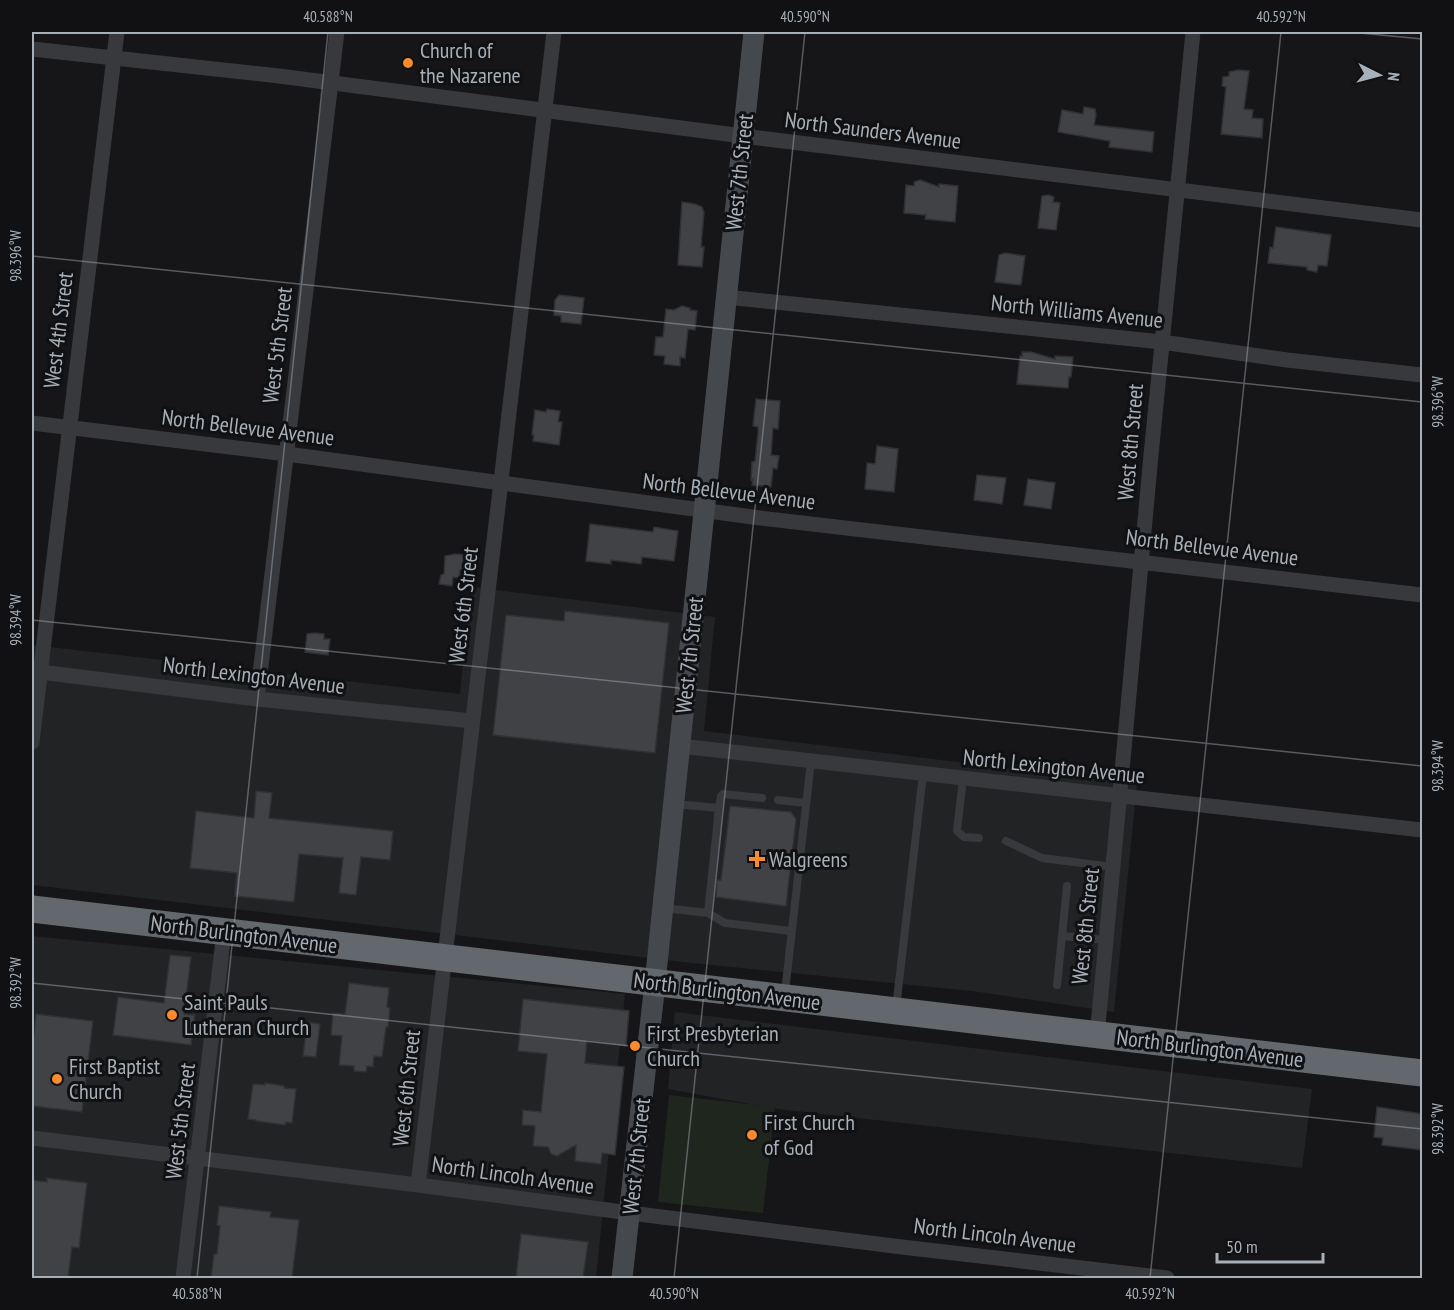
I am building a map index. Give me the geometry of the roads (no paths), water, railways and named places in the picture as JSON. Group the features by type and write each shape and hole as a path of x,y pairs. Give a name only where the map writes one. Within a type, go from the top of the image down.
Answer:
{"highway":[{"name":"North Burlington Avenue","path":"32,909 1422,1073"}],"main road":[{"name":"West 7th Street","path":"622,1278 754,32"}],"street":[{"name":"West 4th Street","path":"32,742 36,672 69,428 117,32"},
{"name":"West 5th Street","path":"257,699 337,32"},
{"name":"West 6th Street","path":"418,1185 554,32"},
{"name":"West 8th Street","path":"1097,1036 1193,32"},
{"name":"North Saunders Avenue","path":"32,49 330,83 1422,219"},
{"name":"North Williams Avenue","path":"726,297 1162,342 1287,360 1422,375"},
{"name":"North Bellevue Avenue","path":"32,423 287,454 760,518 1422,595"},
{"name":"North Lexington Avenue","path":"36,672 257,699 472,721"},
{"name":"North Lexington Avenue","path":"680,746 1422,830"},
{"name":"West 5th Street","path":"183,1278 224,932"},
{"name":"North Lincoln Avenue","path":"32,1138 1167,1278"}],"lane":[{"path":"784,999 811,761"},
{"path":"896,1012 923,774"},
{"path":"963,778 957,831 964,837 979,838"},
{"path":"708,913 721,796 723,794 762,798"},
{"path":"778,800 806,803"},
{"path":"674,803 719,808"},
{"path":"1006,842 1042,858 1113,867"},
{"path":"1057,985 1067,886"},
{"path":"663,908 708,913 725,923 790,931"},
{"path":"1062,936 1107,940"}],"place":[{"name":"Church of the Nazarene","path":"408,63"},
{"name":"Walgreens","path":"757,859"},
{"name":"Saint Pauls Lutheran Church","path":"172,1015"},
{"name":"First Presbyterian Church","path":"635,1046"},
{"name":"First Baptist Church","path":"57,1079"},
{"name":"First Church of God","path":"752,1135"}]}
